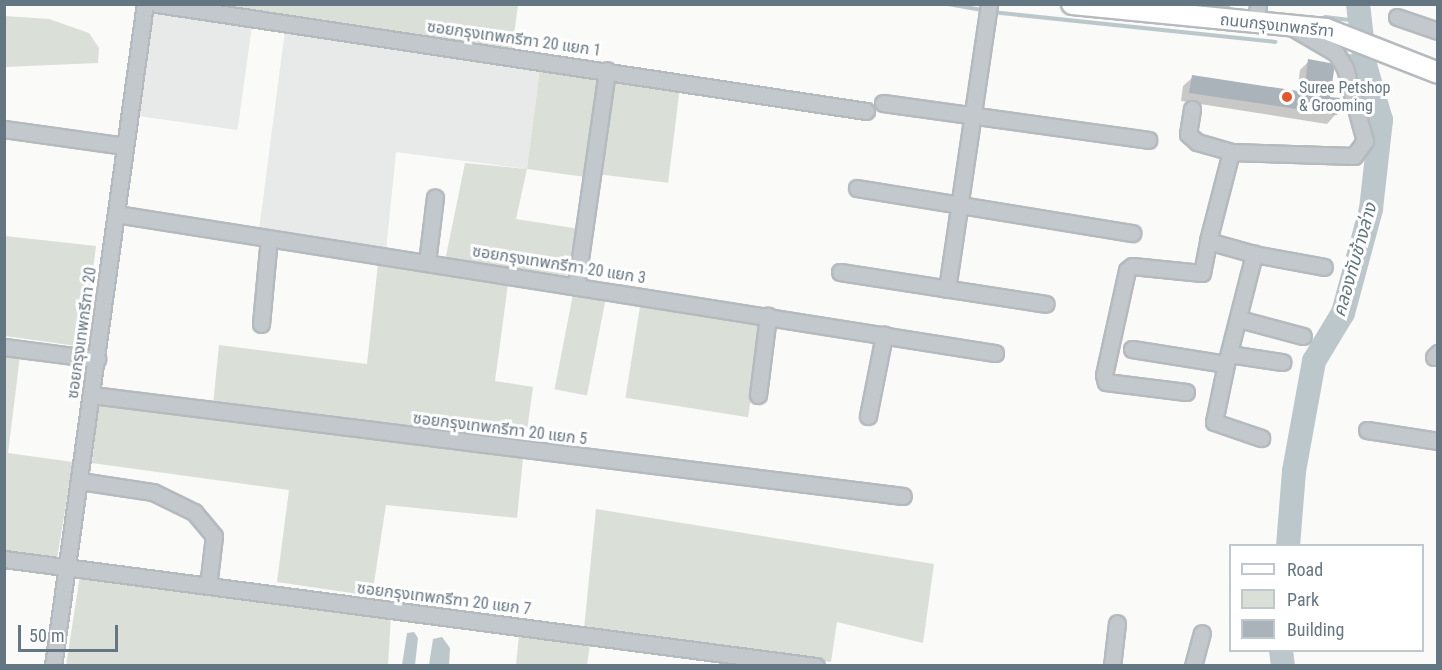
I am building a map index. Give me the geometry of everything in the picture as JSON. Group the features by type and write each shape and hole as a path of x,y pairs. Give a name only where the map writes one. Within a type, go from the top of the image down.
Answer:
{"main road":[{"name":"ถนนกรุงเทพกรีฑา","path":"1072,4 1342,33 1437,73"}],"street":[{"name":"ซอยกรุงเทพกรีฑา 20","path":"53,666 145,4"},
{"name":"ซอยกรุงเทพกรีฑา 20 แยก 1","path":"157,4 608,70 866,111"},
{"path":"1256,24 1258,4"},
{"path":"947,289 989,5"},
{"path":"1398,17 1437,31"},
{"path":"1192,109 1188,134 1197,142 1231,152 1345,158 1363,147 1364,134 1346,68 1336,53 1290,26"},
{"path":"576,286 608,70"},
{"path":"883,103 1148,140"},
{"path":"4,129 125,146"},
{"path":"1186,392 1106,382 1104,375 1127,270 1132,266 1202,273 1231,152"},
{"path":"857,188 1132,233"},
{"path":"427,262 435,197"},
{"name":"ซอยกรุงเทพกรีฑา 20 แยก 3","path":"116,214 995,353"},
{"path":"261,324 269,238"},
{"path":"1208,242 1254,254 1324,267"},
{"path":"1254,254 1214,422 1262,438"},
{"path":"840,272 1046,304"},
{"path":"758,395 768,316"},
{"path":"1239,319 1303,336"},
{"path":"868,416 884,335"},
{"path":"4,346 97,359"},
{"path":"1132,349 1282,362"},
{"name":"ซอยกรุงเทพกรีฑา 20 แยก 5","path":"92,395 903,496"},
{"path":"1367,430 1437,441"},
{"path":"80,481 153,492 194,512 214,536 208,586"},
{"name":"ซอยกรุงเทพกรีฑา 20 แยก 7","path":"4,559 816,666"},
{"path":"1112,666 1117,623"},
{"path":"1193,666 1202,633"}],"shaded area":[{"path":"153,12 252,26 237,130 138,116"},
{"path":"285,30 540,68 527,169 396,152 386,251 259,230"},
{"path":"414,632 418,638 415,665 402,665 407,633"},
{"path":"442,637 450,648 449,665 429,665 433,639"}],"green space":[{"path":"225,4 518,5 512,50 224,9"},
{"path":"5,16 49,19 89,33 99,48 98,63 5,67"},
{"path":"540,68 602,78 585,177 527,169"},
{"path":"610,82 679,91 668,183 599,174"},
{"path":"465,163 527,169 516,219 580,229 572,276 445,261"},
{"path":"5,236 96,246 84,347 5,336"},
{"path":"378,264 508,284 495,381 533,387 525,445 213,405 219,345 367,364"},
{"path":"574,289 606,295 587,395 555,389"},
{"path":"641,300 763,319 748,417 626,398"},
{"path":"4,353 20,356 8,453 73,462 57,559 5,552"},
{"path":"99,401 523,458 517,518 386,505 372,596 277,582 289,490 92,463"},
{"path":"596,509 934,564 923,643 837,622 831,662 584,629"},
{"path":"80,575 391,616 388,665 66,666"},
{"path":"519,635 590,644 587,665 516,665"}],"building":[{"path":"1308,59 1335,64 1330,97 1340,98 1337,115 1189,93 1192,75 1304,92"}],"waterway":[{"path":"948,4 983,10"},
{"path":"1212,4 1228,6"},
{"name":"คลองทับช้างล่าง","path":"1288,544 1294,471 1314,361 1343,313 1371,209 1381,120 1365,65 1358,4"},
{"path":"991,12 1275,42"},
{"path":"1325,17 1360,21"},
{"path":"1349,61 1365,65"},
{"name":"คลองทับช้างล่าง","path":"1281,652 1283,666"}],"place":[{"name":"Suree Petshop & Grooming","path":"1287,97"}]}
